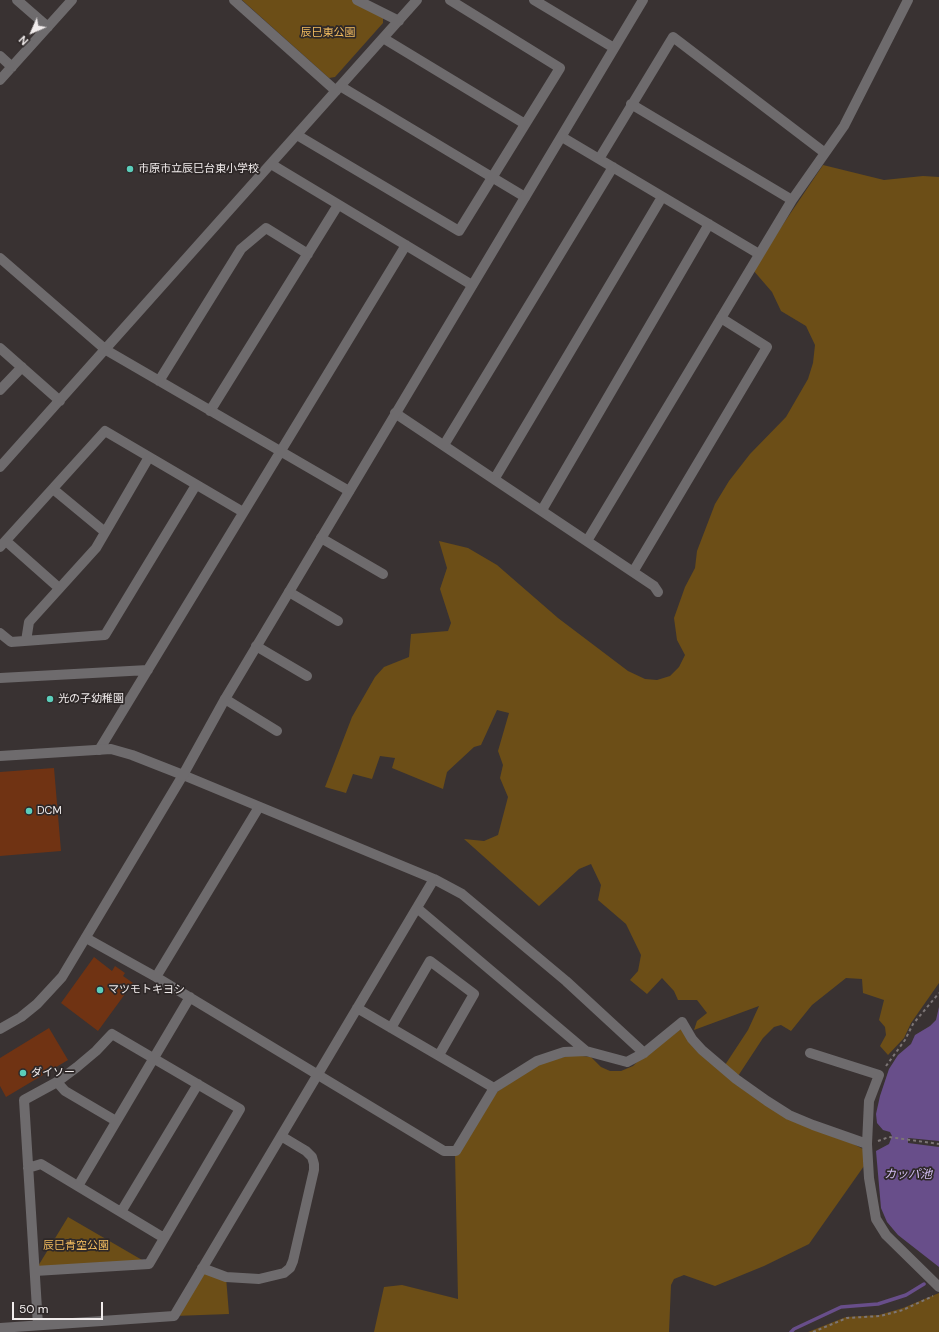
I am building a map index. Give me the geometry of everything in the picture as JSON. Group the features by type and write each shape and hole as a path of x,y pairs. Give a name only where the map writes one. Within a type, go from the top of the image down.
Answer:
{"street":[{"path":"17,0 48,27"},
{"path":"0,80 72,0"},
{"path":"234,0 338,89 525,198"},
{"path":"357,0 398,21"},
{"path":"0,467 417,0"},
{"path":"297,135 459,231 560,68 450,0"},
{"path":"0,1029 21,1017 51,991 62,977 183,775 225,699 288,592 643,0"},
{"path":"587,541 792,200 844,126 908,0"},
{"path":"538,1 614,48"},
{"path":"599,159 673,37 825,152"},
{"path":"383,38 525,124"},
{"path":"0,56 12,67"},
{"path":"632,104 792,200"},
{"path":"562,137 759,254"},
{"path":"271,164 472,285"},
{"path":"444,445 613,168"},
{"path":"495,478 662,197"},
{"path":"210,411 338,204"},
{"path":"542,510 709,224"},
{"path":"160,381 240,249 266,228 308,254"},
{"path":"99,750 406,245"},
{"path":"0,258 106,350 349,491"},
{"path":"633,572 767,348 721,318"},
{"path":"0,348 60,401"},
{"path":"0,390 22,367"},
{"path":"396,413 654,586 658,592"},
{"path":"59,588 3,544 105,431 243,512"},
{"path":"26,641 29,622 96,548 149,457"},
{"path":"0,633 11,642 105,635 196,485"},
{"path":"53,489 105,532"},
{"path":"321,538 383,574"},
{"path":"288,592 338,620"},
{"path":"256,646 307,676"},
{"path":"0,678 148,670"},
{"path":"225,699 277,731"},
{"path":"0,756 99,750 121,751 183,775 434,879 462,894 566,981 644,1053"},
{"path":"156,977 259,807"},
{"path":"0,1328 174,1316 434,879"},
{"path":"417,908 586,1051"},
{"path":"86,938 190,997 444,1151 456,1151 494,1088 537,1061 564,1052 586,1051 627,1062 644,1053 682,1022 692,1039 702,1050 736,1079 767,1101 789,1115 867,1144"},
{"path":"391,1028 430,961 474,994 439,1055"},
{"path":"78,1186 190,997"},
{"path":"357,1008 494,1088"},
{"path":"35,1271 149,1264 240,1109 112,1034 96,1051 57,1082 24,1100 38,1325"},
{"path":"810,1053 879,1075 869,1101 867,1144 873,1210 880,1227 939,1287"},
{"path":"57,1082 65,1091 116,1121"},
{"path":"121,1212 198,1084"},
{"path":"202,1268 226,1277 259,1279 284,1273 290,1268 293,1261 314,1170 314,1164 312,1157 306,1151 281,1136"},
{"path":"28,1168 41,1164 164,1238"}],"path":[{"path":"879,1075 905,1040 913,1024 939,993"},
{"path":"889,1138 939,1144"},
{"path":"813,1332 847,1318 880,1316 904,1310 939,1293"}],"green space":[{"name":"辰巳東公園","path":"242,0 355,0 383,17 383,23 335,77 329,78"},
{"path":"823,165 884,180 923,176 939,177 939,983 911,1023 904,1038 888,1055 880,1046 886,1035 885,1027 879,1020 884,1000 863,993 862,979 846,978 812,1005 791,1031 781,1025 774,1027 763,1038 738,1076 725,1065 748,1030 759,1006 694,1030 697,1021 707,1013 697,1000 678,1000 674,991 662,978 647,994 630,980 638,971 641,955 626,924 598,900 601,885 591,864 579,869 539,906 464,839 484,841 498,835 508,797 500,778 503,765 498,751 509,713 497,710 481,745 474,747 447,772 443,789 392,768 395,758 380,756 372,779 353,774 346,793 325,787 352,717 375,677 384,667 409,657 411,634 448,631 451,623 440,589 447,568 439,541 468,548 497,565 558,618 628,671 645,679 657,680 670,676 679,667 685,655 677,640 674,618 685,587 695,568 697,551 715,504 729,481 750,454 786,417 808,379 813,363 815,345 806,326 781,311 772,292 753,270"},
{"path":"681,1029 734,1083 863,1149 864,1166 809,1244 764,1266 715,1286 684,1275 674,1279 671,1285 669,1332 374,1332 384,1287 402,1285 458,1299 455,1153 497,1092 537,1064 572,1055 591,1057 601,1067 610,1071 621,1071 633,1066 643,1056"},
{"name":"辰巳青空公園","path":"68,1217 149,1264 35,1271"},
{"path":"202,1268 226,1277 229,1314 174,1316"},
{"path":"939,1293 939,1332 808,1332 846,1317 879,1315 903,1308"}],"water":[{"name":"カッパ池","path":"939,1007 939,1141 908,1138 908,1143 939,1147 939,1267 898,1235 887,1222 881,1208 876,1151 889,1144 892,1136 890,1132 883,1130 877,1123 876,1114 889,1069 898,1055 911,1044 915,1035 930,1026 936,1020"}],"building":[{"name":"DCM","path":"54,768 61,851 0,856 0,772"},
{"path":"94,957 112,971 115,966 125,973 123,976 133,983 98,1031 61,1003"},
{"name":"ダイソー","path":"49,1028 68,1060 6,1097 0,1086 0,1058"}],"waterway":[{"path":"791,1332 794,1329 841,1307 878,1304 906,1295 924,1284"}],"place":[{"name":"市原市立辰巳台東小学校","path":"130,169"},
{"name":"光の子幼稚園","path":"50,699"},
{"name":"DCM","path":"29,811"},
{"name":"マツモトキヨシ","path":"100,990"},
{"name":"ダイソー","path":"23,1073"}]}
